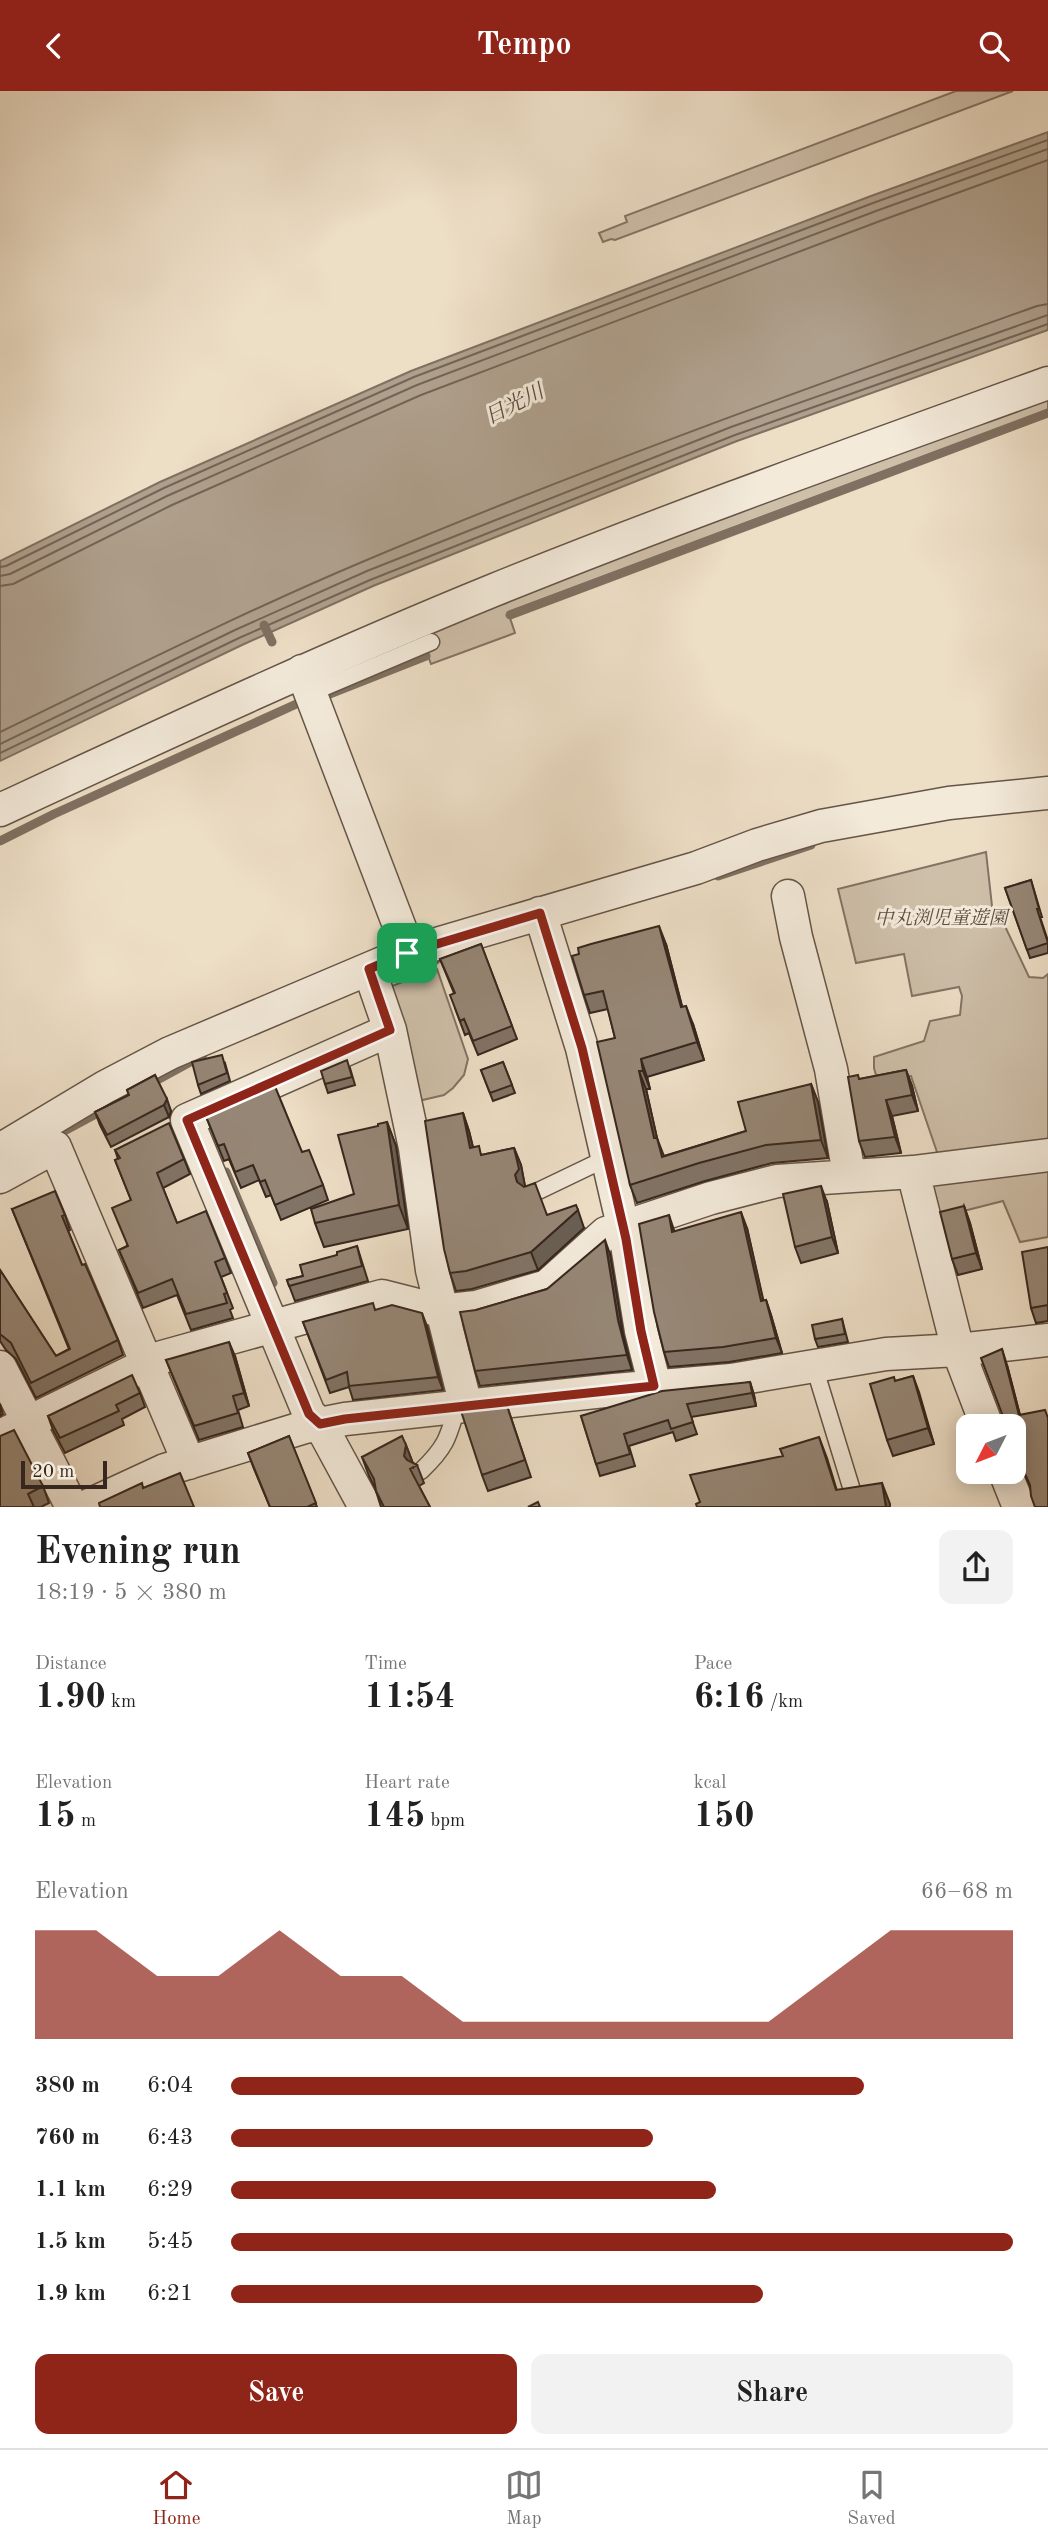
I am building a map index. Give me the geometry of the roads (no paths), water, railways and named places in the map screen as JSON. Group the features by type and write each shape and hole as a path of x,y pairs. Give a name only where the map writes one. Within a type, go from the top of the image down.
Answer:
{"street":[{"path":"0,810 307,682 494,590 727,499 1048,383"},
{"path":"307,682 407,953"},
{"path":"0,1150 105,1087 170,1053 373,979 407,953 543,923 757,845 821,826 948,803 1048,793"},
{"path":"788,896 796,937 831,1069 849,1175"},
{"path":"543,923 582,1048 623,1227 641,1331 654,1386"},
{"path":"373,979 390,1030 415,1148 432,1270 461,1406"},
{"path":"365,1507 320,1424 309,1414 181,1123 390,1030"},
{"path":"0,1177 55,1147 189,1463"},
{"path":"0,1436 162,1357 382,1296 441,1311 476,1307 547,1286 606,1233 711,1198 777,1181 913,1172 1048,1155"},
{"path":"913,1172 958,1350 982,1414"},
{"path":"86,1507 165,1471 320,1424 461,1406 731,1380 886,1354 958,1350 1048,1339"},
{"path":"0,1367 72,1507"},
{"path":"1010,1484 1020,1507"}],"lane":[{"path":"307,682 431,642"},
{"path":"532,1194 607,1158"},
{"path":"814,1366 855,1500"},
{"path":"421,1471 441,1453 461,1406"}],"water":[{"name":"日光川","path":"1048,132 1048,330 737,441 373,586 242,645 0,761 0,561 160,482 411,371 871,196"}],"waterway":[{"path":"510,615 1048,413"},
{"path":"264,625 272,642"},
{"path":"322,697 426,656"},
{"path":"0,841 303,701"},
{"path":"718,876 811,845"},
{"path":"378,982 436,960"},
{"path":"148,1085 203,1055"},
{"path":"53,1137 105,1109"},
{"path":"226,1172 273,1283"}],"park label":[{"name":"中丸渕児童遊園","path":"941,917"}]}
